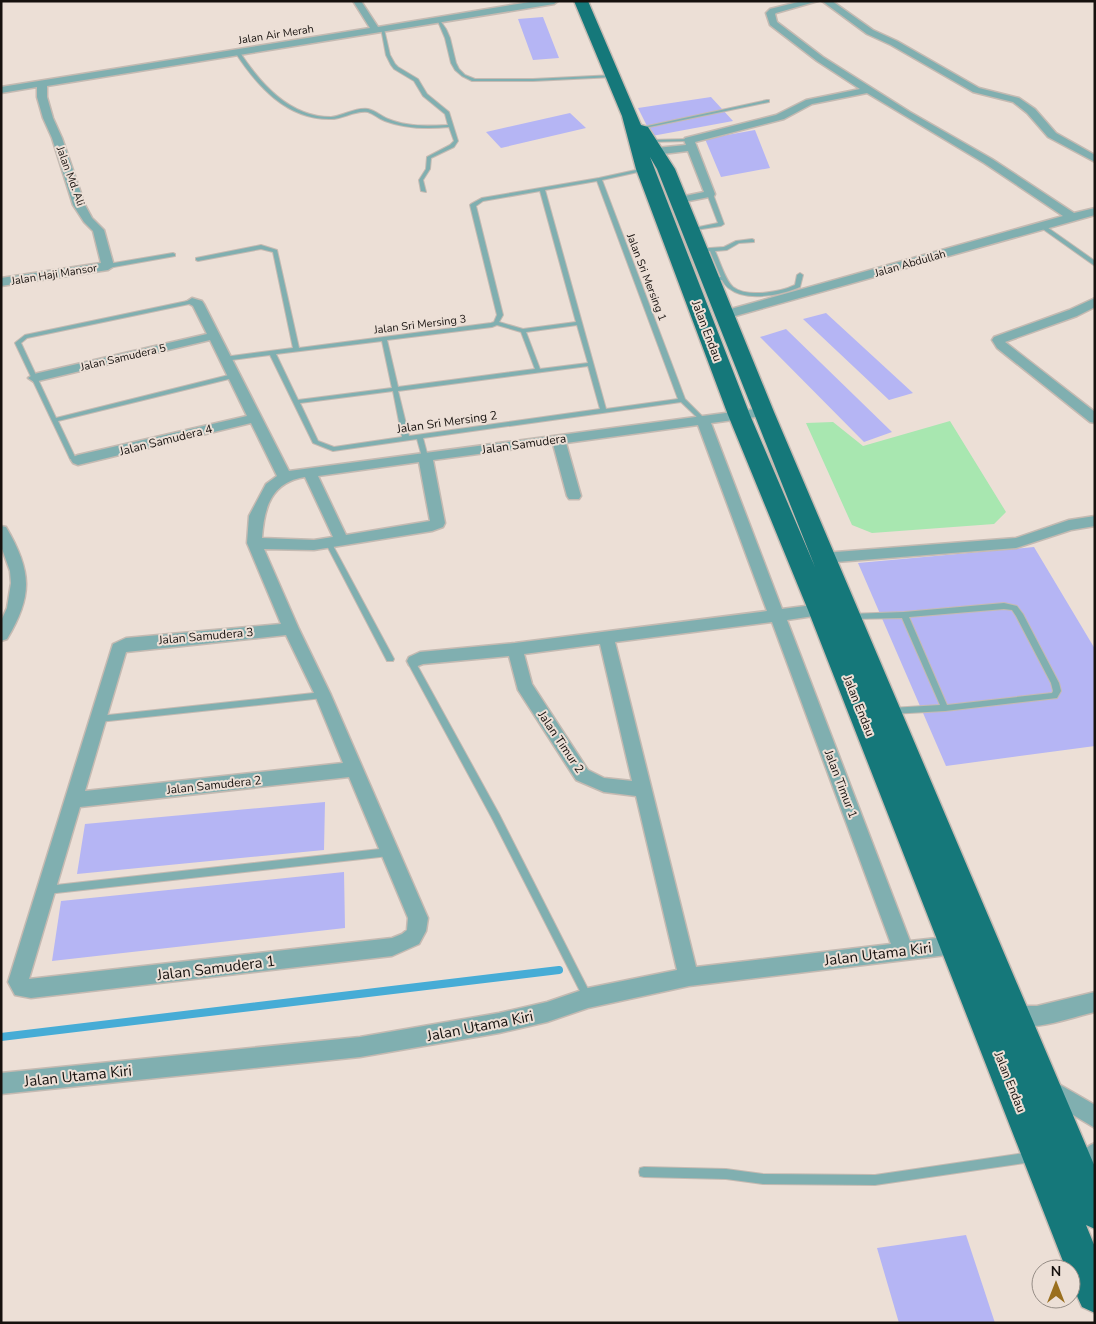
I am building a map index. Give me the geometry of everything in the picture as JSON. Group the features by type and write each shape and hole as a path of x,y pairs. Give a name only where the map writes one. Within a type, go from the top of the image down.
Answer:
{"highway":[{"name":"Jalan Endau","path":"582,1 643,143 739,415 834,613 887,711 1085,1189 1095,1294"},
{"name":"Jalan Endau","path":"643,143 666,169 691,230 705,250 717,278 724,315 823,558 834,613 955,945 1039,1156 1085,1189"}],"street":[{"path":"357,1 379,29"},
{"name":"Jalan Air Merah","path":"1,90 554,1"},
{"path":"814,1 773,11 770,13 770,19 778,28 820,59 867,90 988,161 1073,218"},
{"path":"826,1 870,32 894,43 976,90 1016,100 1031,111 1052,135 1095,159"},
{"name":"Jalan Md. Ali","path":"42,83 42,97 48,118 57,138 80,205 88,220 98,230 108,266"},
{"path":"643,143 691,144 780,117 810,102 867,90"},
{"path":"679,200 710,194 691,144"},
{"name":"Jalan Abdullah","path":"724,315 1095,211"},
{"name":"Jalan Haji Mansor","path":"1,282 108,266"},
{"path":"192,302 198,304 212,336 285,477 271,487 262,502 256,516 254,543 291,629 323,695 389,852"},
{"path":"1095,302 1073,313 998,340 1001,345 1095,418"},
{"name":"Jalan Samudera 5","path":"34,378 212,336"},
{"name":"Jalan Samudera","path":"285,477 763,412"},
{"name":"Jalan Samudera 4","path":"78,460 255,418"},
{"name":"Jalan Timur 1","path":"703,420 904,951"},
{"path":"558,439 574,496"},
{"path":"254,543 295,546 432,526 438,523 439,518 426,457"},
{"path":"310,473 335,541"},
{"path":"823,558 1016,543 1038,538 1069,525 1095,521"},
{"path":"1,531 15,559 20,587 15,611 1,635"},
{"path":"415,661 420,658 515,649 606,636 778,617 834,613"},
{"name":"Jalan Samudera 3","path":"97,719 121,645 291,629"},
{"path":"606,636 689,976"},
{"name":"Jalan Timur 2","path":"515,649 524,685 582,775 594,782 614,788 644,788"},
{"path":"47,890 97,719"},
{"name":"Jalan Samudera 2","path":"74,800 354,769"},
{"name":"Jalan Samudera 1","path":"47,890 18,982 22,988 31,989 392,947 410,941 418,931 418,918 389,852"},
{"name":"Jalan Utama Kiri","path":"1,1084 360,1047 500,1023 548,1012 588,998 689,976 955,945"},
{"path":"1014,1016 1037,1016 1095,1002"},
{"path":"1042,1084 1095,1117"}],"lane":[{"path":"438,20 448,35 455,70 466,78 474,80 533,80 614,76"},
{"path":"379,29 388,55 396,68 416,80 425,95 447,113 450,118 450,126 456,141 452,146 429,157 428,169 420,180 424,192"},
{"path":"237,52 262,86 300,114 318,118 334,118 363,110 373,112 383,120 414,127 450,126"},
{"path":"578,323 523,331 496,323 500,315 473,205 482,200 599,179 643,143 767,101"},
{"name":"Jalan Sri Mersing 1","path":"599,179 682,400 703,420"},
{"path":"542,189 604,411"},
{"path":"691,230 721,224 710,194"},
{"path":"1042,226 1095,264"},
{"path":"705,250 725,249 738,242 752,241"},
{"path":"198,259 261,247 275,251 296,349"},
{"path":"108,266 174,255"},
{"path":"717,278 738,291 763,294 794,289 798,286 800,275"},
{"path":"78,460 72,458 18,344 25,338 192,302"},
{"name":"Jalan Sri Mersing 3","path":"224,359 496,323"},
{"path":"523,331 538,370"},
{"path":"384,338 406,439"},
{"name":"Jalan Sri Mersing 2","path":"272,352 315,442 332,449 682,400"},
{"path":"296,402 590,364"},
{"path":"54,420 233,376"},
{"path":"420,437 426,457"},
{"path":"335,541 390,659"},
{"path":"834,613 904,615 1004,606 1014,608 1020,614 1055,683 1057,691 1054,696 945,708 887,711"},
{"path":"904,615 945,708"},
{"path":"415,661 413,666 496,817 588,998"},
{"path":"97,719 323,695"},
{"path":"47,890 389,852"},
{"path":"644,1172 726,1174 763,1179 875,1180 1039,1156"}],"green space":[{"path":"950,421 1006,512 994,524 872,533 852,525 806,423 833,422 863,446"}],"building":[{"path":"543,17 559,58 533,60 518,19"},
{"path":"711,97 733,121 652,136 638,108"},
{"path":"570,113 586,128 501,148 486,132"},
{"path":"755,130 770,168 721,177 705,139"},
{"path":"826,313 913,393 889,400 803,319"},
{"path":"786,329 892,432 864,442 760,337"},
{"path":"1034,547 1095,649 1095,746 946,766 858,563"},
{"path":"325,802 324,850 77,874 85,824"},
{"path":"344,872 345,928 52,961 61,901"},
{"path":"966,1235 995,1323 899,1323 877,1248"}],"waterway":[{"path":"1,1037 559,970"}]}
